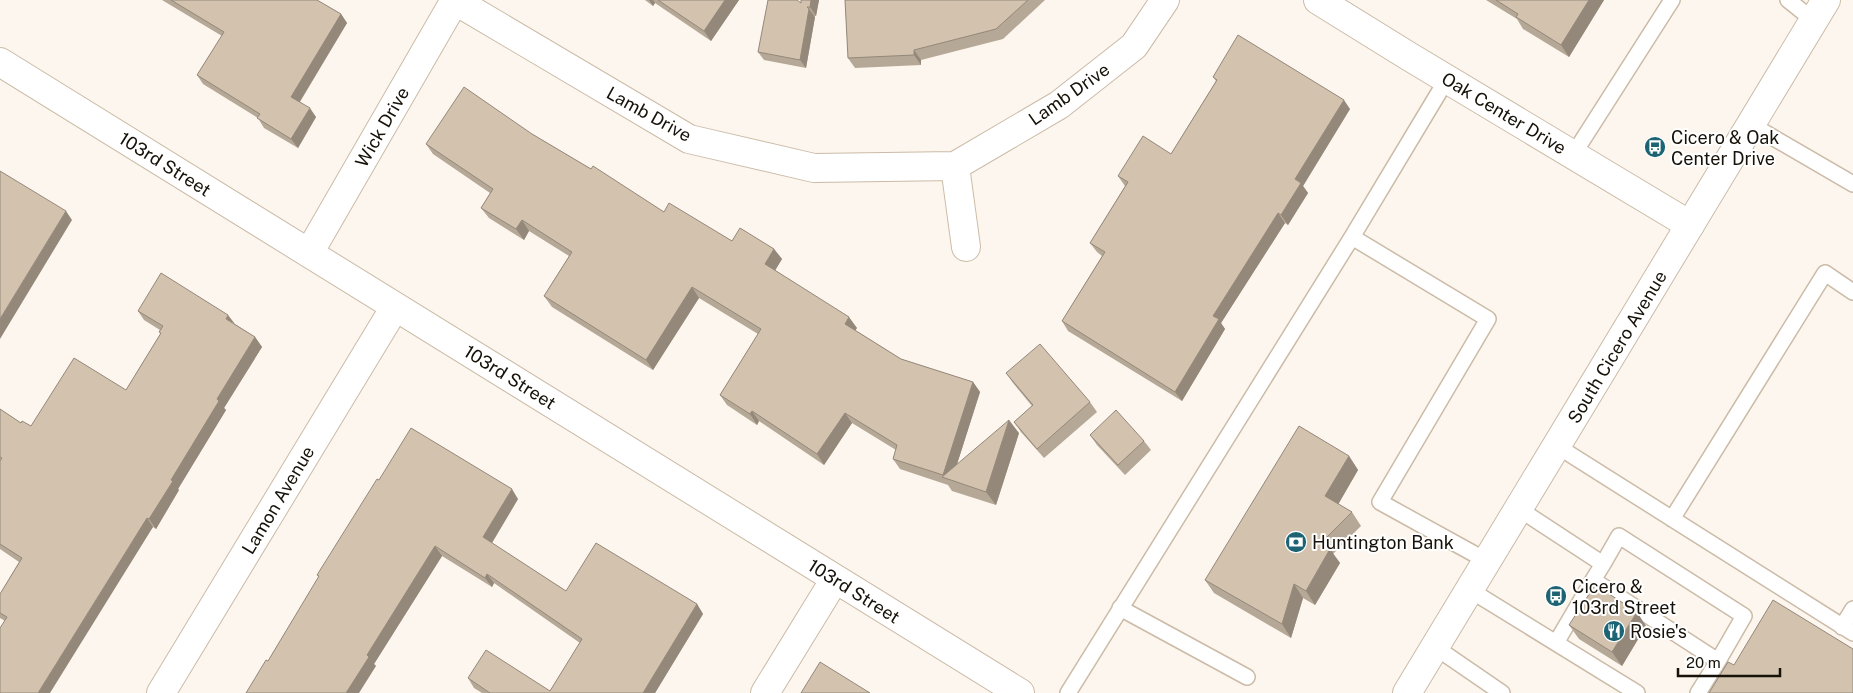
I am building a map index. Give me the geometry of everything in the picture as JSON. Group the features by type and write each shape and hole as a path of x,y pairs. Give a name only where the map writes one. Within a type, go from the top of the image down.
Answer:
{"street":[{"name":"Lamb Drive","path":"454,0 688,139 814,168 954,166 1060,105 1134,46 1165,0"},
{"name":"Wick Drive","path":"309,253 454,0"},
{"name":"Oak Center Drive","path":"1318,0 1690,226"},
{"name":"South Cicero Avenue","path":"1407,693 1819,10"},
{"name":"103rd Street","path":"0,62 835,579 1006,690"},
{"path":"954,166 966,247"},
{"name":"Lamon Avenue","path":"161,693 396,306"},
{"path":"765,693 835,579"}],"lane":[{"path":"1573,155 1672,0"},
{"path":"1788,0 1819,10"},
{"path":"1068,693 1352,237 1447,79"},
{"path":"1750,124 1853,184"},
{"path":"1352,237 1488,319 1380,502 1487,561"},
{"path":"1672,519 1825,273 1853,292"},
{"path":"1557,446 1848,630 1853,609"},
{"path":"1519,509 1603,564"},
{"path":"1556,643 1620,536 1744,616 1698,693"},
{"path":"1593,580 1718,661"},
{"path":"1470,590 1636,693"},
{"path":"1120,608 1247,677"},
{"path":"1435,647 1502,693"}],"building":[{"path":"171,0 317,0 341,14 291,97 310,108 291,139 257,118 260,114 197,75 224,32"},
{"path":"658,0 725,0 704,31"},
{"path":"768,0 797,0 801,3 801,0 811,0 810,7 807,7 809,9 800,60 758,52"},
{"path":"845,0 1028,0 996,29 914,50 914,55 848,58"},
{"path":"1496,0 1589,0 1561,45 1516,17 1518,14"},
{"path":"1238,35 1344,100 1295,179 1301,183 1281,215 1278,213 1213,316 1219,319 1175,392 1062,321 1105,252 1090,243 1128,182 1118,176 1143,136 1171,154 1217,80 1213,77"},
{"path":"464,87 532,134 591,169 593,166 664,212 669,203 732,241 740,228 774,249 765,264 849,317 845,324 901,359 973,382 943,475 893,459 897,445 845,413 817,454 752,411 750,414 720,395 761,329 692,287 646,360 544,296 572,252 522,220 516,229 481,208 493,189 426,144"},
{"path":"0,171 66,211 0,319"},
{"path":"161,273 228,315 226,319 255,337 217,399 219,401 171,480 173,481 149,519 147,518 38,693 0,693 0,628 7,617 0,613 0,594 22,558 0,544 0,461 2,458 0,457 0,409 21,423 22,421 31,426 74,358 126,390 161,333 159,332 163,326 138,311"},
{"path":"1040,344 1090,402 1037,449 1014,422 1033,405 1006,373"},
{"path":"1116,410 1144,441 1118,465 1090,435"},
{"path":"1009,420 986,492 942,477"},
{"name":"Huntington Bank","path":"1299,426 1349,456 1325,496 1352,512 1320,544 1330,549 1306,591 1294,584 1282,624 1205,580"},
{"path":"411,428 512,489 483,537 566,591 596,543 697,604 643,693 490,693 468,678 486,650 550,691 582,639 487,574 485,578 435,546 367,655 369,657 346,693 246,693 266,660 268,661 319,576 317,575"},
{"name":"Rosie's","path":"1595,585 1637,612 1612,652 1569,625"},
{"path":"1773,600 1853,649 1853,693 1709,693 1728,662 1734,665"},
{"path":"820,662 870,693 801,693"}],"place":[{"name":"Cicero & Oak Center Drive","path":"1655,147"},
{"name":"Huntington Bank","path":"1296,542"},
{"name":"Cicero & 103rd Street","path":"1556,596"},
{"name":"Rosie's","path":"1614,631"}]}
